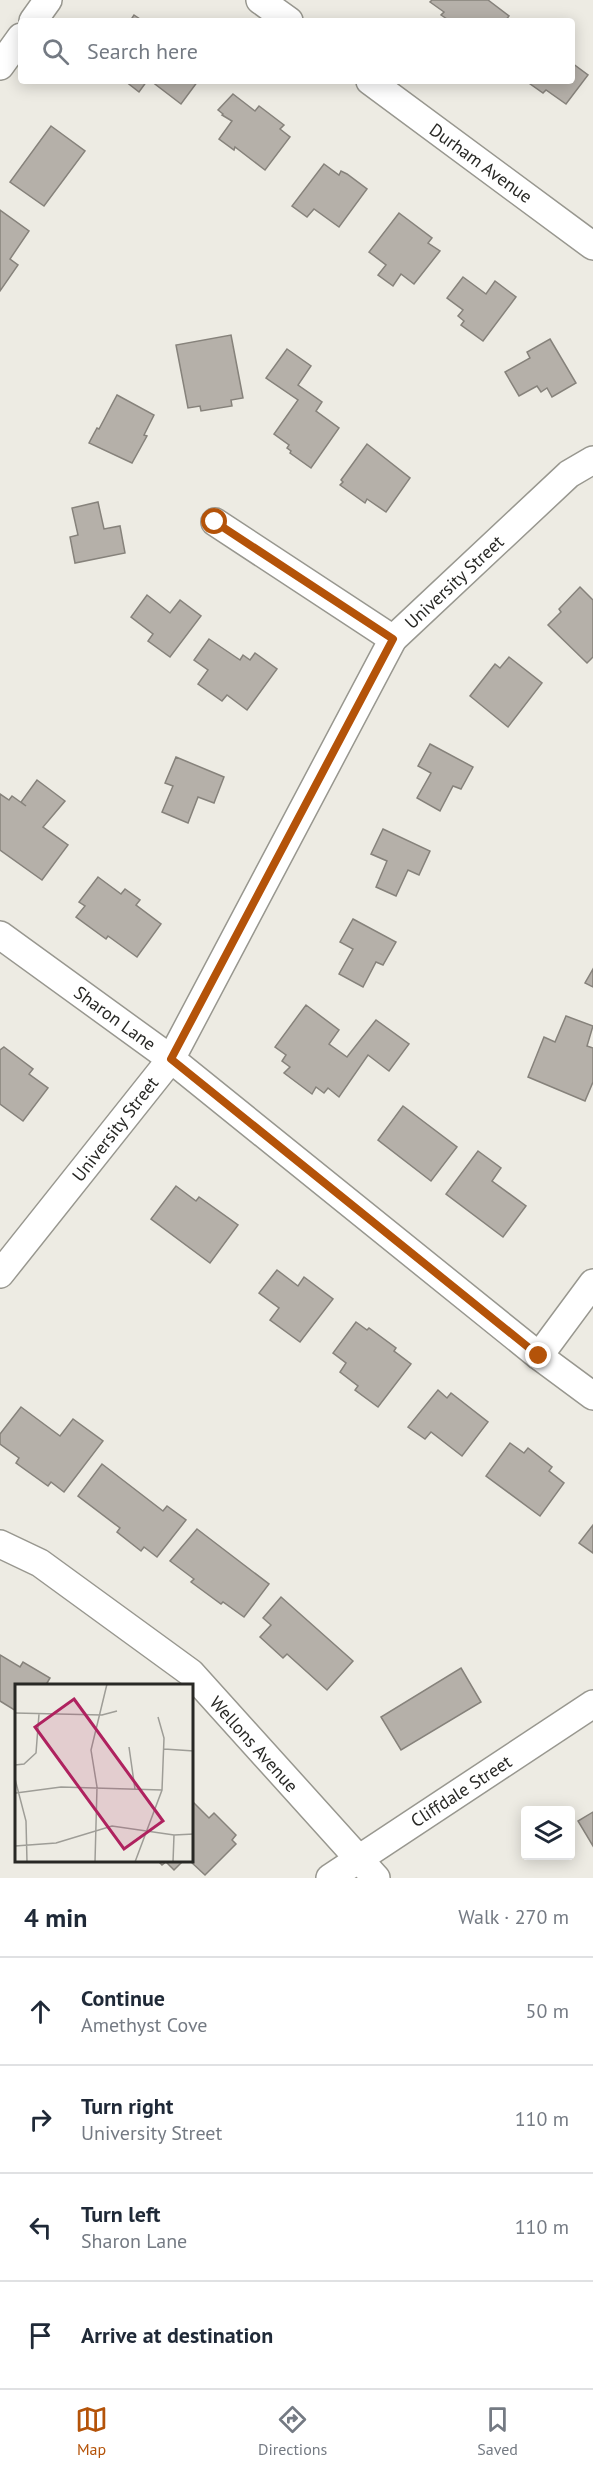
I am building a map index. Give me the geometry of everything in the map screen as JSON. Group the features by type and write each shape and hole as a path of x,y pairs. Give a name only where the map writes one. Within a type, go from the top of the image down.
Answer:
{"street":[{"path":"35,18 48,0"},
{"path":"260,0 284,18"},
{"path":"0,66 18,41"},
{"name":"Durham Avenue","path":"374,84 593,246"},
{"name":"University Street","path":"0,1274 171,1059 393,639 569,474 593,460"},
{"path":"215,522 393,639"},
{"name":"Sharon Lane","path":"0,934 171,1059 539,1356 593,1396"},
{"path":"539,1356 593,1282"},
{"name":"Wellons Avenue","path":"0,1544 40,1563 191,1673 367,1869"},
{"name":"Cliffdale Street","path":"330,1878 367,1869 593,1704"}],"building":[{"path":"432,0 488,0 509,16 507,18 446,18 441,15 444,12 430,2"},
{"path":"575,65 588,75 566,104 546,90 543,93 530,84 575,84"},
{"path":"129,84 145,84 139,92"},
{"path":"155,84 196,84 181,104"},
{"path":"233,94 255,111 259,106 284,125 280,129 290,137 265,170 235,147 234,150 219,139 232,121 218,110"},
{"path":"51,126 85,151 44,206 10,182"},
{"path":"324,164 339,175 341,171 347,174 367,189 339,227 314,209 307,217 292,206"},
{"path":"0,210 29,231 10,259 18,265 0,291"},
{"path":"399,213 432,238 428,243 440,251 414,284 401,274 393,286 378,275 386,265 369,252"},
{"path":"463,277 486,294 495,281 516,297 483,341 461,325 464,321 458,316 463,310 447,298"},
{"path":"231,335 243,398 231,400 232,406 201,411 200,406 188,408 176,345"},
{"path":"550,339 576,383 552,397 547,388 541,392 537,386 519,396 505,372 530,358 527,352"},
{"path":"287,349 311,366 298,385 322,402 316,411 339,428 311,468 290,453 291,451 287,448 289,445 274,434 298,400 266,378"},
{"path":"117,395 154,415 144,435 147,436 132,463 89,443"},
{"path":"367,444 410,478 386,512 367,499 365,503 340,485 343,482 341,480"},
{"path":"98,502 104,529 120,526 125,553 75,563 70,537 78,535 72,508"},
{"path":"580,587 593,600 593,657 587,663 548,625 561,612 559,609"},
{"path":"147,595 170,613 180,600 201,616 170,657 148,641 153,634 131,617"},
{"path":"209,639 240,660 243,655 250,660 255,653 277,669 247,710 227,695 222,701 198,684 208,670 194,660"},
{"path":"509,657 542,683 508,727 470,696 495,664 500,668"},
{"path":"430,744 473,767 461,789 453,786 440,811 417,798 431,773 418,766"},
{"path":"176,757 224,777 214,803 198,797 188,823 162,812 173,786 165,783"},
{"path":"37,780 65,801 43,827 68,845 42,880 0,850 0,794 9,800 12,796 26,806 21,802"},
{"path":"383,829 430,851 419,875 408,870 396,896 376,887 387,861 371,854"},
{"path":"98,877 121,894 125,889 140,900 136,905 161,924 137,957 108,936 106,939 76,917 85,906 79,902"},
{"path":"353,919 396,942 383,965 376,962 363,987 339,974 353,949 340,942"},
{"path":"593,969 593,987 585,983"},
{"path":"306,1005 339,1030 329,1044 347,1057 376,1020 409,1044 389,1071 368,1055 339,1097 328,1088 324,1093 316,1087 312,1094 284,1073 290,1067 282,1061 286,1055 275,1047"},
{"path":"566,1016 593,1026 587,1046 593,1048 593,1082 585,1101 528,1077 544,1037 555,1042"},
{"path":"4,1047 33,1069 29,1074 48,1088 23,1121 0,1104 0,1050"},
{"path":"403,1106 457,1147 431,1181 378,1140"},
{"path":"478,1151 501,1168 492,1181 526,1206 503,1237 446,1194"},
{"path":"176,1186 196,1201 199,1197 238,1225 210,1263 151,1219"},
{"path":"277,1270 298,1286 304,1277 333,1299 300,1342 270,1320 279,1308 259,1293"},
{"path":"356,1322 367,1330 369,1328 396,1348 394,1351 411,1364 378,1407 355,1390 358,1386 340,1372 346,1363 333,1353"},
{"path":"438,1390 447,1398 451,1393 488,1422 462,1456 431,1432 425,1439 408,1427"},
{"path":"21,1407 60,1436 73,1419 103,1441 64,1492 51,1482 48,1486 16,1463 19,1458 0,1444 0,1434"},
{"path":"510,1443 524,1453 528,1448 552,1467 549,1471 564,1483 540,1516 486,1476"},
{"path":"102,1464 163,1511 167,1506 186,1520 157,1557 144,1547 141,1551 117,1532 120,1528 78,1496"},
{"path":"593,1525 593,1553 579,1543"},
{"path":"197,1529 269,1584 244,1617 223,1602 221,1604 191,1582 194,1579 170,1561"},
{"path":"281,1597 353,1661 327,1690 287,1654 283,1658 260,1637 271,1625 263,1618"},
{"path":"0,1655 20,1667 23,1662 50,1678 47,1683 49,1684 15,1684 15,1710 0,1701"},
{"path":"461,1668 481,1702 401,1750 381,1717"},
{"path":"194,1803 209,1818 214,1813 236,1835 232,1840 236,1844 205,1875 192,1863 194,1863"},
{"path":"593,1812 593,1846 578,1821"},
{"path":"167,1863 181,1863 174,1870"}],"route":[{"path":"215,522 393,639 171,1059 539,1356"}]}
